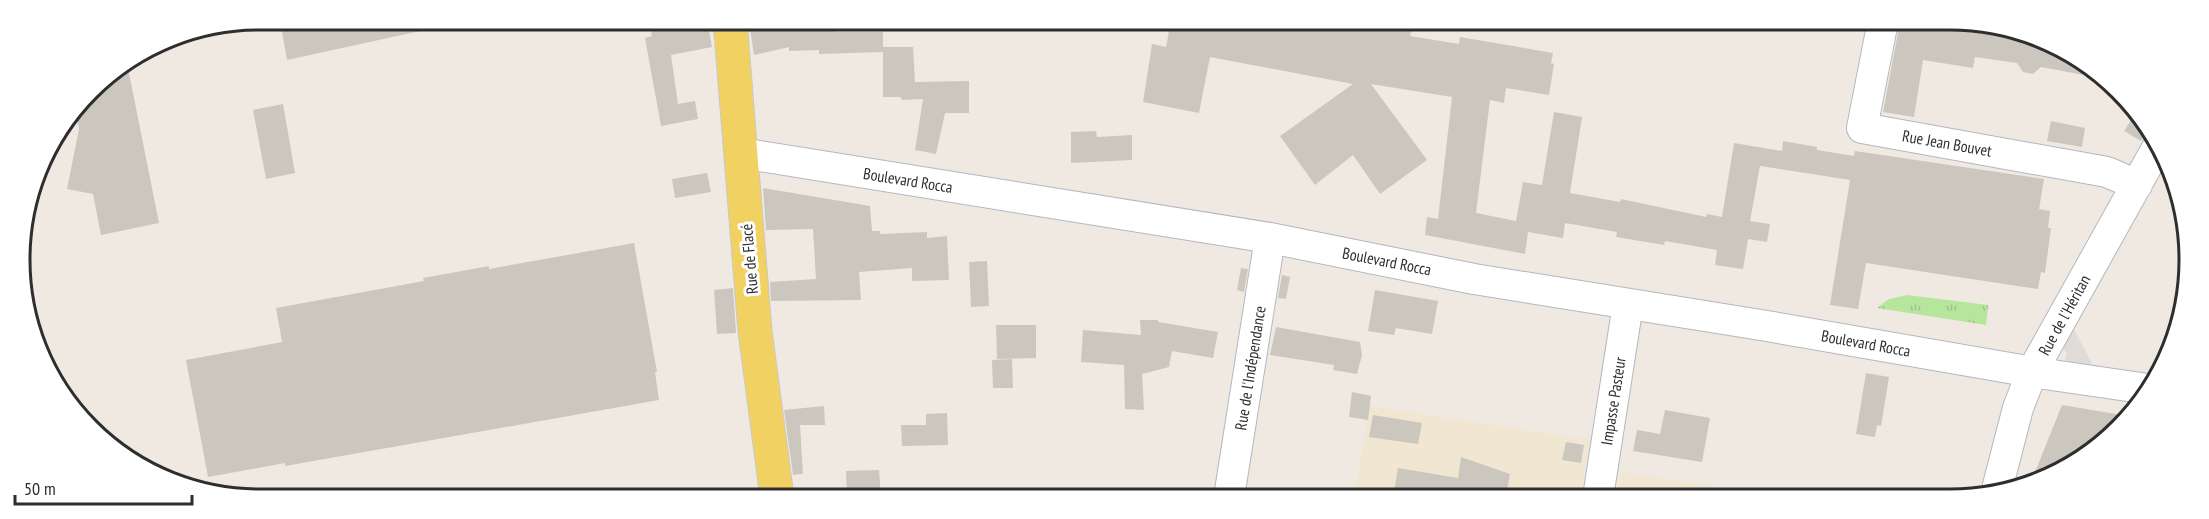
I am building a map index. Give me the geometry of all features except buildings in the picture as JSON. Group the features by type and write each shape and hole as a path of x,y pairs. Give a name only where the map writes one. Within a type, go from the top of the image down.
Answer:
{"main road":[{"name":"Rue de Flacé","path":"731,30 755,331 776,489"}],"street":[{"name":"Rue Jean Bouvet","path":"1881,30 1862,128 2107,172 2137,185"},
{"name":"Boulevard Rocca","path":"741,153 1270,238 1474,279 2139,388"},
{"name":"Rue de l'Héritan","path":"1998,484 2018,408 2032,372 2153,155"},
{"name":"Rue de l'Indépendance","path":"1230,489 1270,238"},
{"name":"Impasse Pasteur","path":"1599,489 1628,304"}],"shaded area":[{"path":"2074,330 2092,363 2087,367 2065,359 2067,353 2064,349 2065,342"},
{"path":"1370,406 1590,440 1582,489 1355,489"},
{"path":"1621,472 1730,489 1618,489"}],"green space":[{"path":"1907,295 1988,305 1986,325 1877,308 1889,299"}]}
